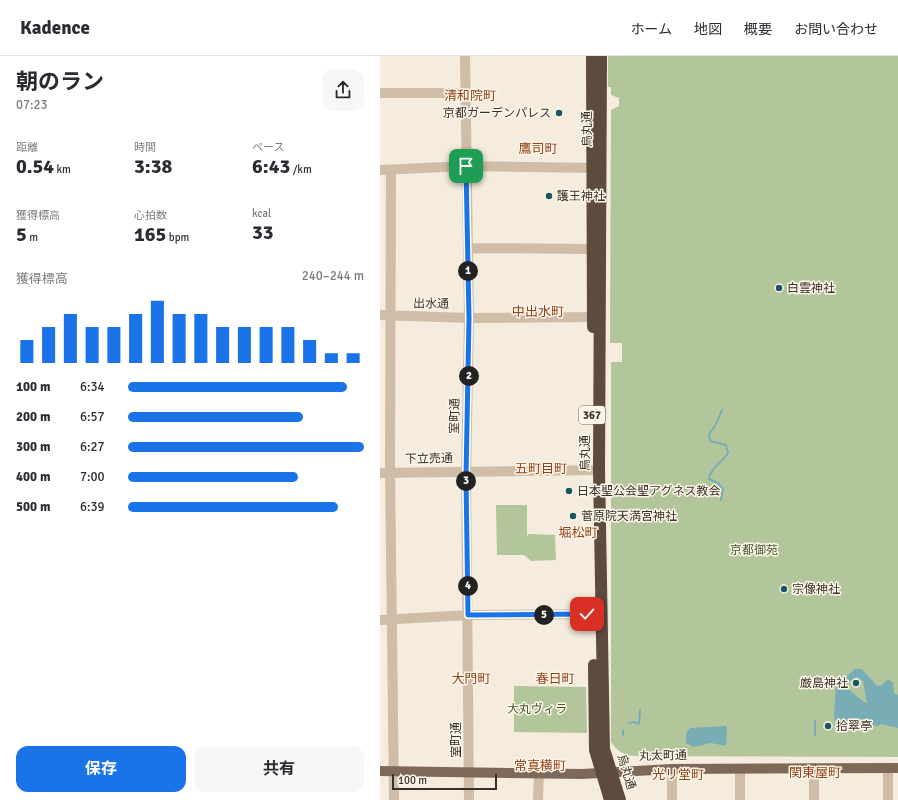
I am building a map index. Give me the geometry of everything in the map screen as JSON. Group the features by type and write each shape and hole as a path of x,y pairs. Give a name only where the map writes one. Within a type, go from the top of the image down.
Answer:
{"highway":[{"name":"烏丸通","path":"592,56 596,168 597,317 595,470 595,750 620,800"},
{"name":"烏丸通","path":"597,317 592,249 601,56"},
{"name":"烏丸通","path":"607,772 610,800"}],"main road":[{"name":"丸太町通","path":"380,771 538,773 672,769 893,768"}],"street":[{"name":"室町通","path":"466,56 465,93 469,318 466,472 469,800"},
{"path":"380,93 465,93"},
{"path":"380,170 466,166 596,168"},
{"path":"391,170 394,800"},
{"path":"468,248 592,249"},
{"name":"出水通","path":"380,315 469,318 597,317"},
{"name":"下立売通","path":"380,473 595,470"},
{"path":"380,620 468,615 596,614"},
{"path":"814,768 814,800"},
{"path":"888,800 893,768"},
{"path":"672,769 672,800"},
{"path":"740,769 740,800"},
{"path":"538,773 538,800"}],"green space":[{"name":"京都御苑","path":"608,56 898,56 898,757 633,756 620,752 611,742 611,362 622,362 622,343 610,343 611,110 619,106 619,98 611,95 611,87 608,87"},
{"path":"496,505 527,505 527,537 528,534 555,535 556,560 531,561 524,555 497,555"},
{"name":"大丸ヴィラ","path":"514,686 586,687 587,733 514,732"}],"water":[{"path":"855,669 862,669 877,686 882,685 888,679 893,683 894,693 898,695 898,728 881,724 877,726 873,725 864,727 855,720 851,719 842,728 835,729 834,714 836,686","holes":["857,677 863,681 867,703 847,688 849,681"]},
{"path":"727,726 726,746 711,743 694,747 686,743 686,733 690,728"}],"waterway":[{"path":"721,500 723,489 718,483 709,479 714,468 728,453 726,445 710,441 709,434 715,426 722,410"},
{"path":"629,723 634,722 639,724 640,710"},
{"path":"815,721 815,735"},
{"path":"623,730 623,735"}],"place":[{"name":"京都ガーデンパレス","path":"559,113"},
{"name":"護王神社","path":"549,196"},
{"name":"白雲神社","path":"779,288"},
{"name":"日本聖公会聖アグネス教会","path":"569,491"},
{"name":"菅原院天満宮神社","path":"573,516"},
{"name":"宗像神社","path":"784,589"},
{"name":"厳島神社","path":"856,683"},
{"name":"拾翠亭","path":"828,726"}],"district":[{"name":"清和院町","path":"470,96"},
{"name":"鷹司町","path":"538,149"},
{"name":"中出水町","path":"538,312"},
{"name":"五町目町","path":"541,469"},
{"name":"堀松町","path":"578,533"},
{"name":"大門町","path":"471,679"},
{"name":"春日町","path":"555,679"},
{"name":"常真横町","path":"540,766"},
{"name":"関東屋町","path":"815,773"},
{"name":"光リ堂町","path":"678,775"}],"route":[{"path":"466,166 469,318 466,477 468,615 587,614"}]}
